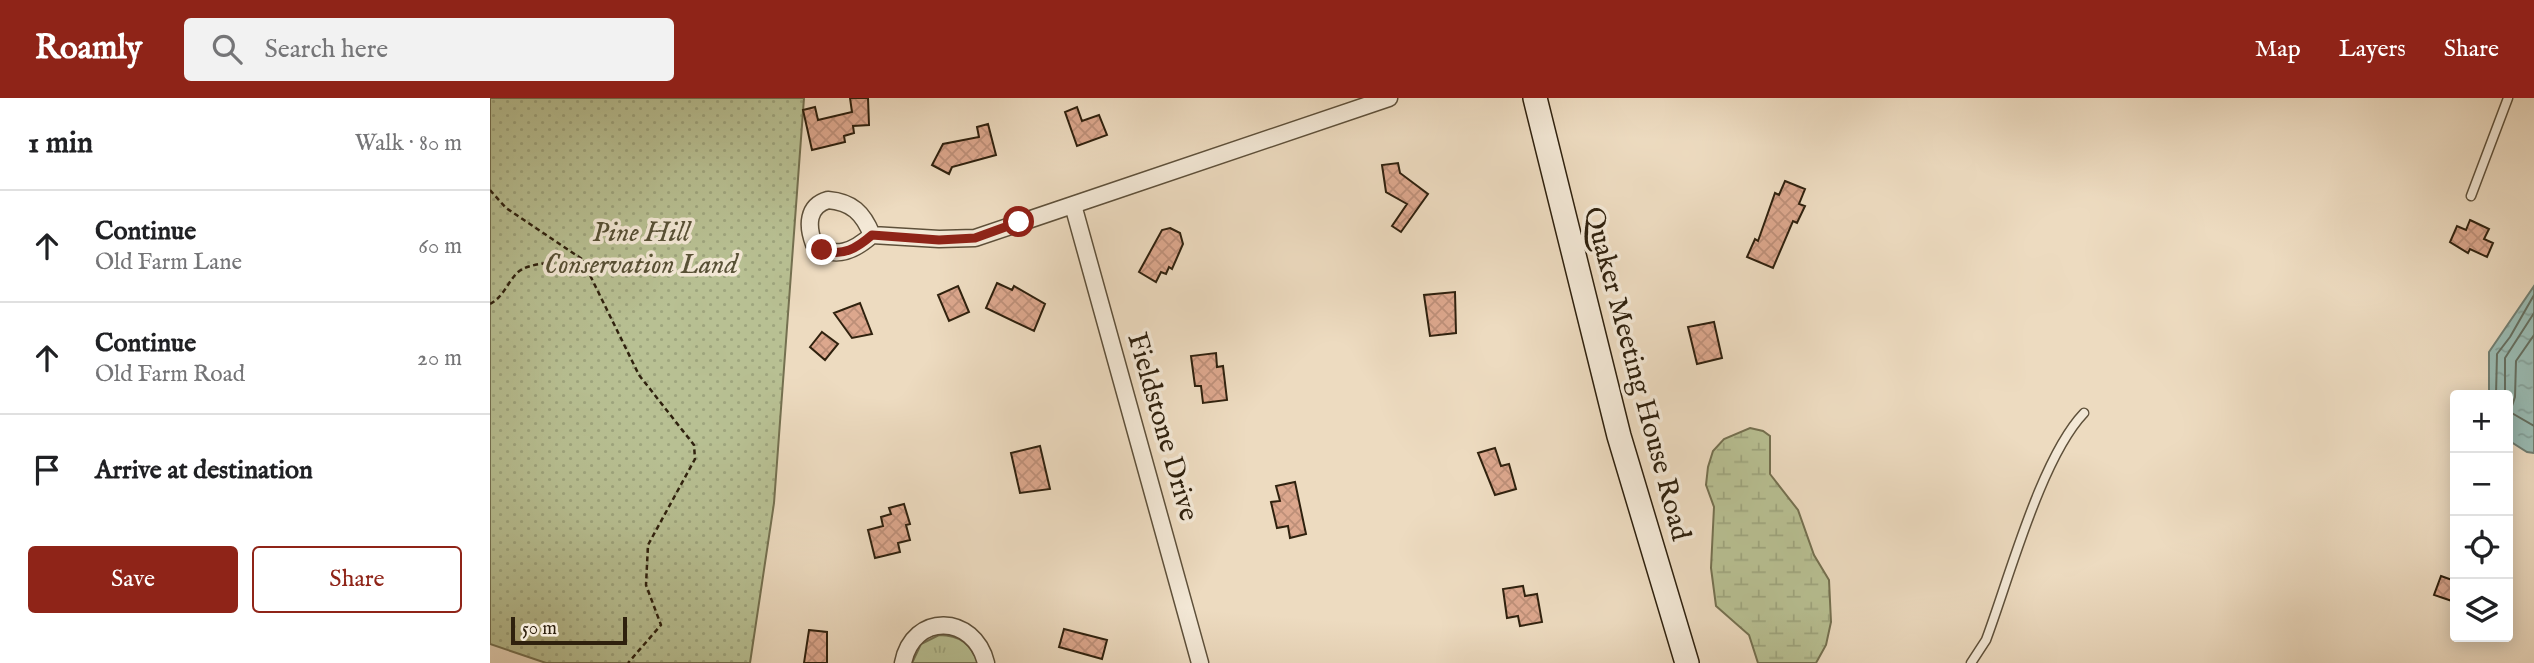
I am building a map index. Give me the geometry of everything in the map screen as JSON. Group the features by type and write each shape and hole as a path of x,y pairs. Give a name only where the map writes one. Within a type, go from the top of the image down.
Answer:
{"main road":[{"name":"Quaker Meeting House Road","path":"1535,98 1619,436 1687,663"}],"street":[{"path":"872,235 939,240 975,238 1389,98"},
{"name":"Fieldstone Drive","path":"1073,205 1200,663"},
{"path":"903,663 916,637 927,629 954,626 974,638 986,663"}],"lane":[{"path":"2471,196 2508,98"},
{"path":"1971,663 1986,640 2067,431 2084,413"}],"path":[{"path":"490,190 506,208 582,259 639,375 694,445 695,459 648,545 646,586 661,625 628,663"},
{"path":"490,304 508,288 516,274 526,268 582,259"}],"green space":[{"name":"Pine Hill Conservation Land","path":"490,98 804,98 774,503 750,663 546,663 490,644"},
{"path":"1750,428 1770,436 1770,474 1798,510 1814,555 1829,580 1831,622 1826,645 1816,663 1758,663 1749,635 1716,606 1711,568 1714,507 1706,485 1708,467 1713,451 1724,439"},
{"path":"939,635 964,642 978,663 912,663 921,644"}],"water":[{"path":"2534,286 2534,453 2513,443 2513,390 2489,390 2489,352"}],"building":[{"path":"850,98 868,98 869,125 853,126 854,133 844,136 845,142 812,150 803,110 815,107 818,120 852,112"},
{"path":"1077,107 1082,121 1099,115 1107,135 1077,146 1065,112"},
{"path":"988,124 996,155 952,167 949,174 932,165 943,144 979,137 977,127"},
{"path":"1398,163 1400,173 1428,194 1401,232 1392,226 1407,204 1386,192 1382,165"},
{"path":"1785,181 1805,189 1799,204 1805,206 1797,223 1793,221 1773,268 1747,257 1755,239 1758,241 1775,193 1779,195"},
{"path":"2470,220 2489,229 2484,239 2493,243 2487,257 2470,249 2468,253 2450,242 2457,226 2466,230"},
{"path":"1170,228 1180,233 1183,244 1172,269 1169,267 1166,274 1161,272 1156,282 1139,272 1162,230"},
{"path":"997,283 1012,290 1014,286 1045,304 1034,331 986,308"},
{"path":"958,286 969,312 949,321 938,295"},
{"path":"1455,292 1456,333 1430,336 1424,295"},
{"path":"860,303 872,334 852,338 834,313"},
{"path":"1714,322 1722,358 1697,364 1688,327"},
{"path":"822,332 838,344 825,360 810,347"},
{"path":"1216,353 1217,367 1223,366 1227,400 1203,403 1201,386 1195,386 1191,356"},
{"path":"1040,446 1050,489 1020,493 1011,453"},
{"path":"1495,448 1501,466 1509,464 1516,489 1495,495 1478,453"},
{"path":"1295,482 1306,534 1290,538 1288,526 1277,528 1271,502 1280,501 1276,486"},
{"path":"904,504 910,524 906,525 910,540 898,543 900,552 875,558 868,530 883,526 881,517 891,514 889,508"},
{"path":"2441,576 2450,579 2450,600 2434,595"},
{"path":"1523,586 1525,596 1537,594 1542,622 1520,626 1518,616 1507,618 1503,589"},
{"path":"1064,629 1107,640 1102,659 1059,647"},
{"path":"809,630 827,632 827,663 804,663"}],"route":[{"path":"822,250 834,254 855,249 872,235 939,240 975,238 1019,222"}]}
